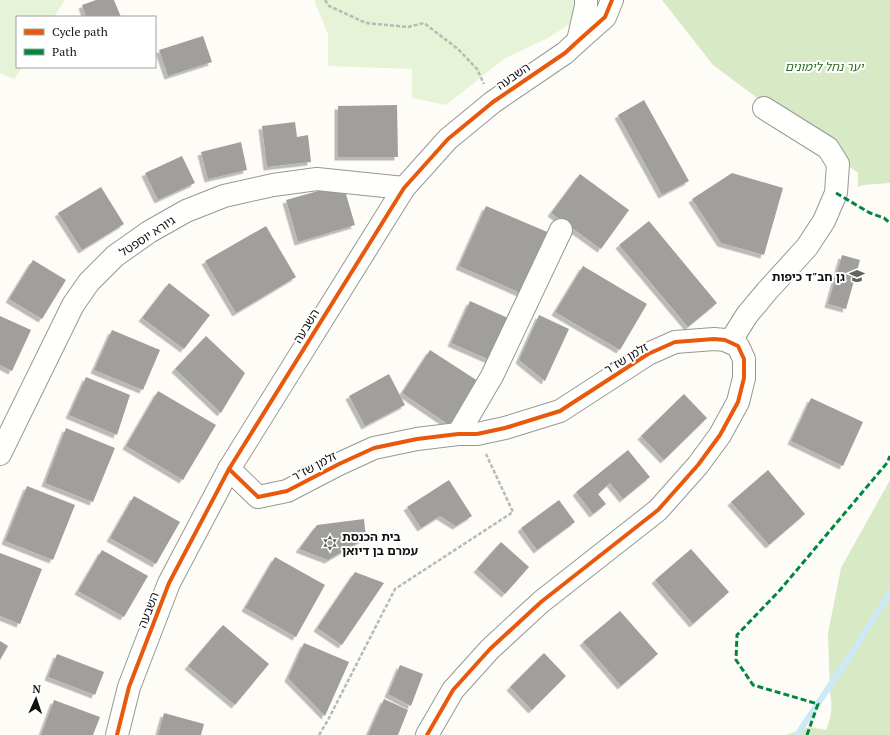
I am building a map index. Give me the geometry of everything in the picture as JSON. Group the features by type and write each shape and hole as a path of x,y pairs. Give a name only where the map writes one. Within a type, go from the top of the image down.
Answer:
{"street":[{"path":"578,41 586,0"},
{"name":"השבעה","path":"117,735 129,687 169,584 230,469 404,188 448,139 493,102 565,53 605,17 612,0"},
{"path":"427,735 453,690 490,648 542,602 658,510 698,465 720,436 738,402 744,378 744,359 738,346 730,342 752,309 807,247 824,221 836,193 838,164 828,148 764,108"},
{"name":"גיורא יוספטל","path":"0,454 73,306 89,282 115,256 149,232 186,212 224,196 273,185 317,179 404,188"},
{"path":"467,434 492,376 561,230"},
{"name":"זלמן שז\"ר","path":"230,469 258,497 287,492 339,464 374,448 417,440 505,428 560,411 648,354 675,342 714,339 730,342"}],"path":[{"path":"325,0 329,6 366,24 408,27 424,24 458,48 477,69 493,102"},
{"path":"319,735 395,589 513,512 467,434"}],"green space":[{"path":"0,0 65,0 55,16 16,16 16,68 21,68 14,79 0,73"},
{"path":"314,0 575,0 574,21 550,37 504,59 446,105 412,98 412,69 328,66 328,34"},
{"name":"יער נחל לימונים","path":"662,0 890,0 890,183 863,185 858,187 858,173 713,65"},
{"path":"890,480 890,735 786,735 809,727 826,730 828,726 831,699 828,633 841,568"}],"building":[{"path":"96,0 114,0 121,16 86,16 82,5"},
{"path":"203,36 212,62 168,76 159,50"},
{"path":"644,100 689,181 662,195 618,115"},
{"path":"397,105 398,157 338,157 338,106"},
{"path":"295,122 297,137 308,135 311,162 267,167 262,126"},
{"path":"241,142 247,170 208,179 201,152"},
{"path":"182,156 195,183 158,200 145,173"},
{"path":"732,173 783,188 764,255 721,243 692,199"},
{"path":"580,174 629,210 601,249 551,213"},
{"path":"343,184 355,225 298,242 286,200"},
{"path":"101,187 124,224 82,250 58,213"},
{"path":"486,206 552,234 525,295 459,266"},
{"path":"649,221 717,303 688,327 619,245"},
{"path":"266,226 296,277 236,313 205,261"},
{"path":"842,255 860,260 846,309 828,304"},
{"path":"33,260 66,280 42,319 9,299"},
{"path":"583,266 647,304 620,350 555,312"},
{"path":"169,283 210,315 184,349 142,318"},
{"path":"470,301 508,318 490,360 451,343"},
{"path":"539,315 569,329 545,381 519,360"},
{"path":"0,316 31,330 12,371 0,365"},
{"path":"112,330 160,350 143,390 94,370"},
{"path":"206,336 245,373 221,413 175,369"},
{"path":"430,350 481,383 452,427 402,393"},
{"path":"389,374 405,405 365,426 349,396"},
{"path":"86,377 130,395 117,435 69,415"},
{"path":"158,391 216,425 183,480 126,446"},
{"path":"684,394 707,418 664,460 641,436"},
{"path":"811,398 863,422 843,466 791,441"},
{"path":"66,428 115,448 93,502 45,483"},
{"path":"628,450 650,477 623,499 610,483 598,494 606,504 593,514 576,492"},
{"path":"768,470 805,514 769,545 731,502"},
{"path":"449,480 472,516 456,526 440,516 421,528 407,507"},
{"path":"27,486 75,505 53,560 5,541"},
{"path":"134,496 180,522 156,564 110,538"},
{"path":"559,500 575,522 537,550 521,528"},
{"name":"בית הכנסת עמרם בן דיואן","path":"364,519 366,538 328,560 299,549 317,525"},
{"path":"501,542 529,567 505,594 477,569"},
{"path":"691,549 729,592 693,624 655,580"},
{"path":"102,550 148,576 124,617 78,591"},
{"path":"0,553 42,569 20,624 0,616"},
{"path":"275,557 325,585 296,637 245,608"},
{"path":"355,572 384,583 342,645 317,628"},
{"path":"620,611 658,654 621,686 583,642"},
{"path":"223,625 269,664 235,705 188,666"},
{"path":"0,641 8,646 0,660"},
{"path":"304,643 349,662 325,716 288,678"},
{"path":"544,653 566,676 532,710 510,687"},
{"path":"57,654 104,672 95,695 48,677"},
{"path":"400,665 423,674 411,706 388,694"},
{"path":"384,699 408,710 398,735 368,735"},
{"path":"54,700 100,717 93,735 41,735"},
{"path":"164,713 204,724 201,735 158,735"}],"waterway":[{"path":"797,735 890,592"}],"marked path":[{"path":"836,193 870,213 884,218 890,223"},
{"path":"807,735 818,704 753,685 736,660 737,635 780,590 887,463 890,456"}],"cycle path":[{"path":"117,735 129,687 169,583 229,469 404,188 448,139 493,102 565,53 605,17 612,0"},
{"path":"229,469 258,497 287,491 374,448 417,439 458,434 477,434 505,428 560,411 648,354 675,342 714,339 725,340 738,346 744,359 744,378 738,402 720,435 698,465 658,510 541,602 490,649 453,690 427,735"}],"place":[{"name":"גן חב\"ד כיפות","path":"857,276"},
{"name":"בית הכנסת עמרם בן דיואן","path":"330,543"}]}
